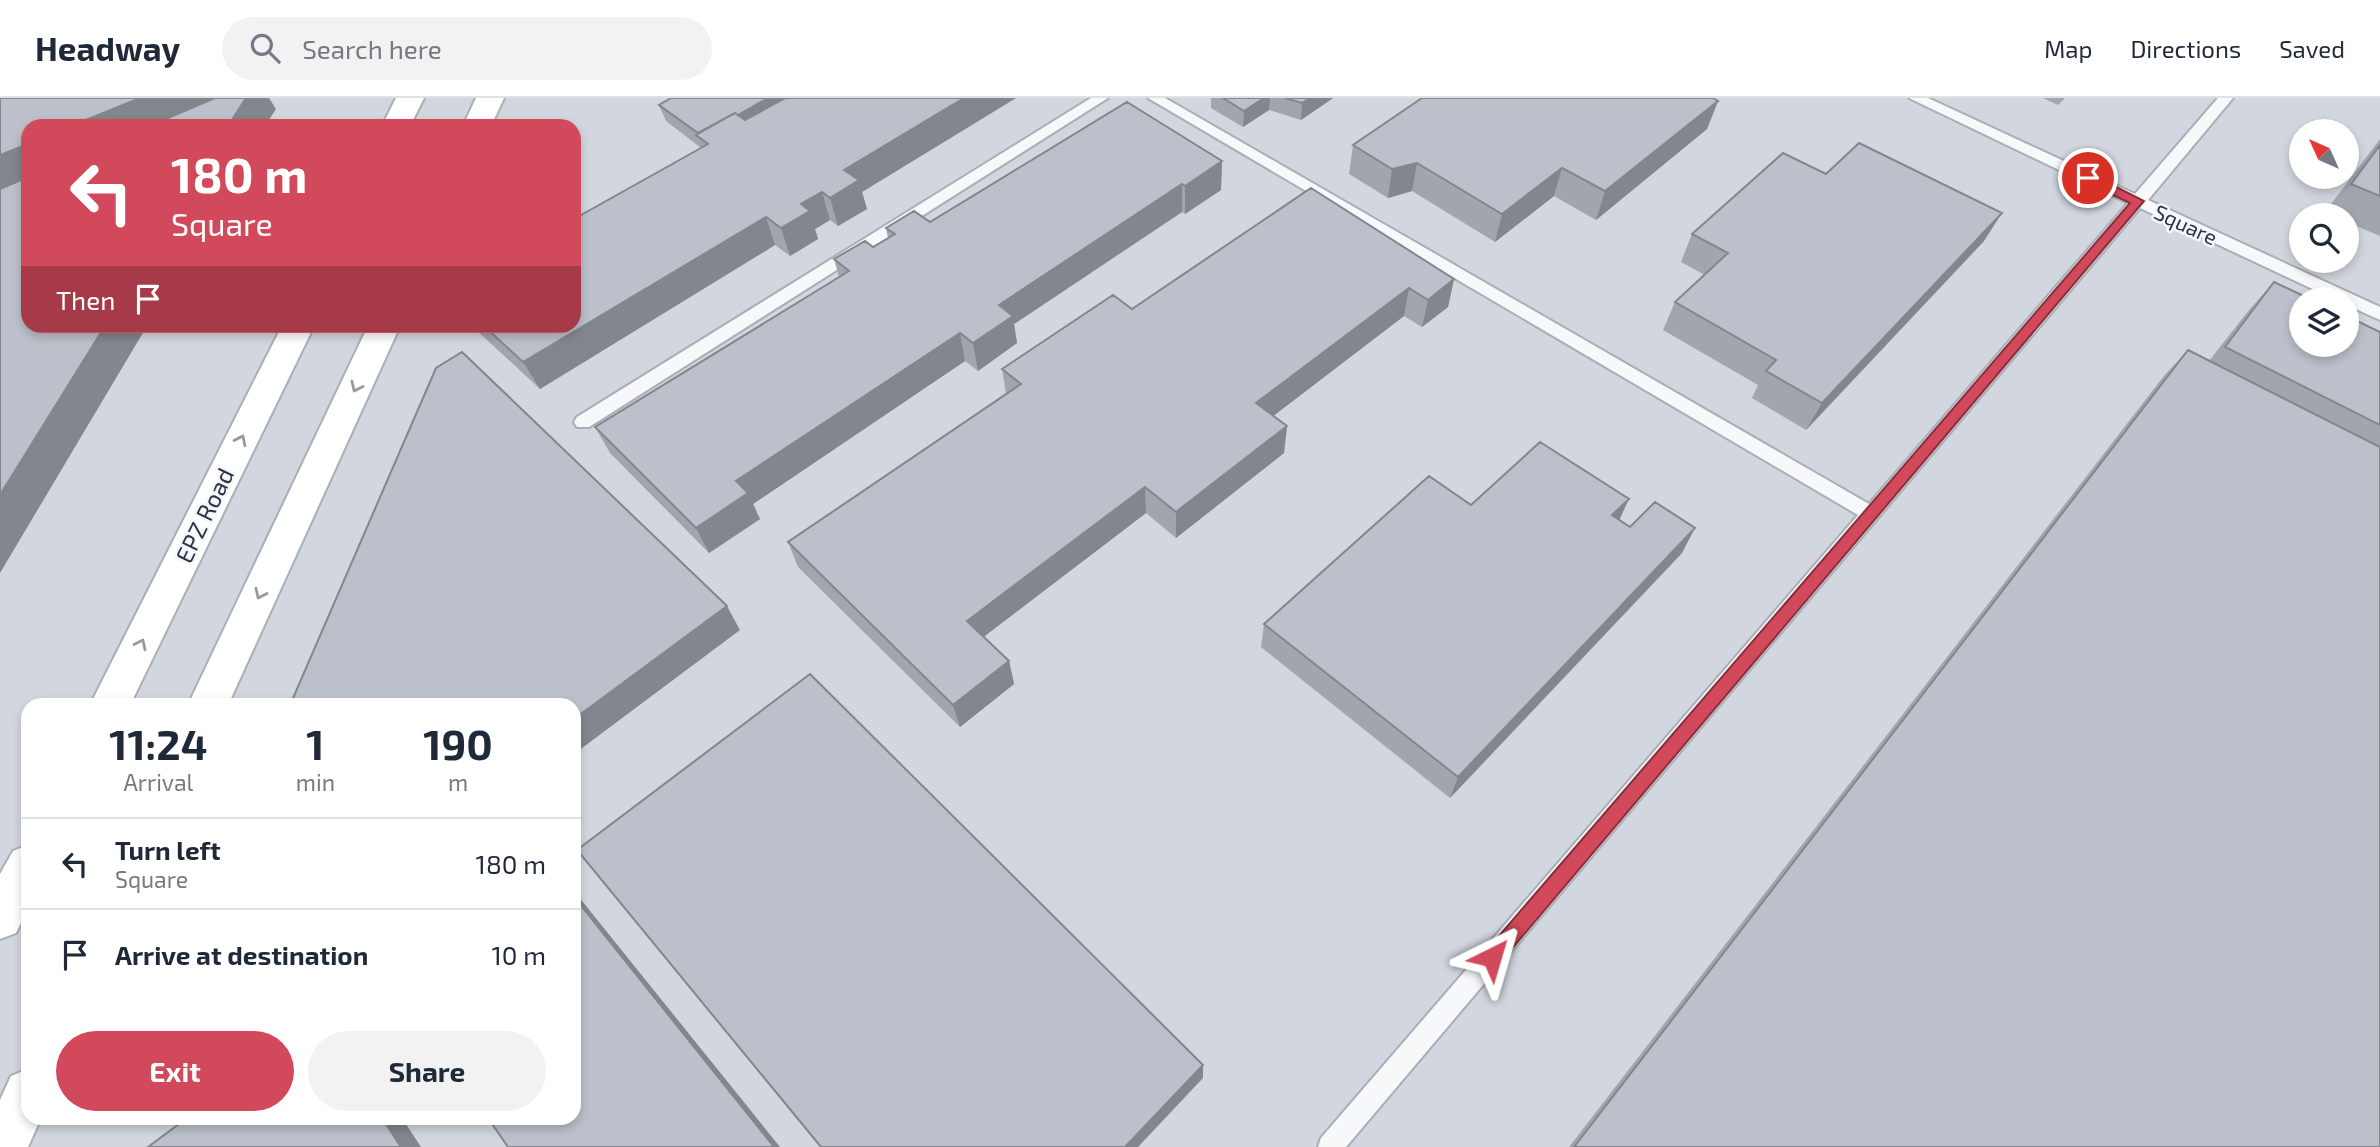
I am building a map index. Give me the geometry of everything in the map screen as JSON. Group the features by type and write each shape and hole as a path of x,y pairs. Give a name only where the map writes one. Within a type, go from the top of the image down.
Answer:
{"main road":[{"path":"400,119 410,98"},
{"path":"480,119 490,98"},
{"name":"EPZ Road","path":"113,698 295,333"},
{"path":"211,698 381,333"},
{"path":"0,918 21,878"},
{"path":"3,1147 21,1108"}],"lane":[{"path":"583,422 1101,98"},
{"path":"1155,98 1871,514"},
{"name":"Square","path":"1916,98 2380,314"},
{"path":"1330,1147 2226,98"}],"shaded area":[{"path":"0,98 2380,98 2380,1147 0,1147"}],"building":[{"path":"0,98 140,98 88,119 21,119 21,147 0,155"},
{"path":"215,98 246,98 232,119 166,119"},
{"path":"671,98 768,98 698,133 659,105"},
{"path":"785,98 964,98 844,170 859,180 830,198 822,192 801,204 810,211 781,228 766,217 581,327 581,215 708,144 696,135 735,113 745,120"},
{"path":"1223,98 1264,98 1244,111"},
{"path":"1285,98 1310,98 1302,103"},
{"path":"1422,98 1713,98 1718,101 1605,191 1562,168 1502,214 1417,163 1392,169 1353,145"},
{"path":"1127,102 1222,161 1185,186 1182,184 999,305 1013,316 973,343 960,333 736,481 748,493 696,528 595,427 849,271 834,259 865,241 873,247 895,234 886,228 914,211 930,222"},
{"path":"1859,143 2002,213 1822,403 1766,371 1776,360 1675,302 1728,253 1692,234 1783,153 1826,174"},
{"path":"2380,145 2380,196 2359,187 2359,173"},
{"path":"21,180 21,333 101,333 0,495 0,189"},
{"path":"1311,188 1454,279 1428,300 1409,288 1256,403 1287,426 1176,512 1145,487 967,621 1009,661 953,705 788,542 1021,384 1002,369 1113,295 1132,309"},
{"path":"2274,282 2289,289 2289,357 2359,357 2359,322 2380,332 2380,425 2225,347"},
{"path":"492,333 572,333 523,362"},
{"path":"2188,350 2380,447 2380,1147 1574,1147"},
{"path":"462,352 727,606 581,714 581,698 293,698 436,368"},
{"path":"1540,442 1629,499 1612,515 1630,527 1655,502 1695,528 1458,777 1264,624 1429,476 1471,505"},
{"path":"810,674 1203,1065 1125,1147 821,1147 581,855 581,847"},
{"path":"581,906 774,1147 508,1147 493,1125 581,1125"},
{"path":"178,1125 387,1125 401,1147 148,1147"}],"route":[{"path":"1492,957 2138,201 2088,178"}]}
